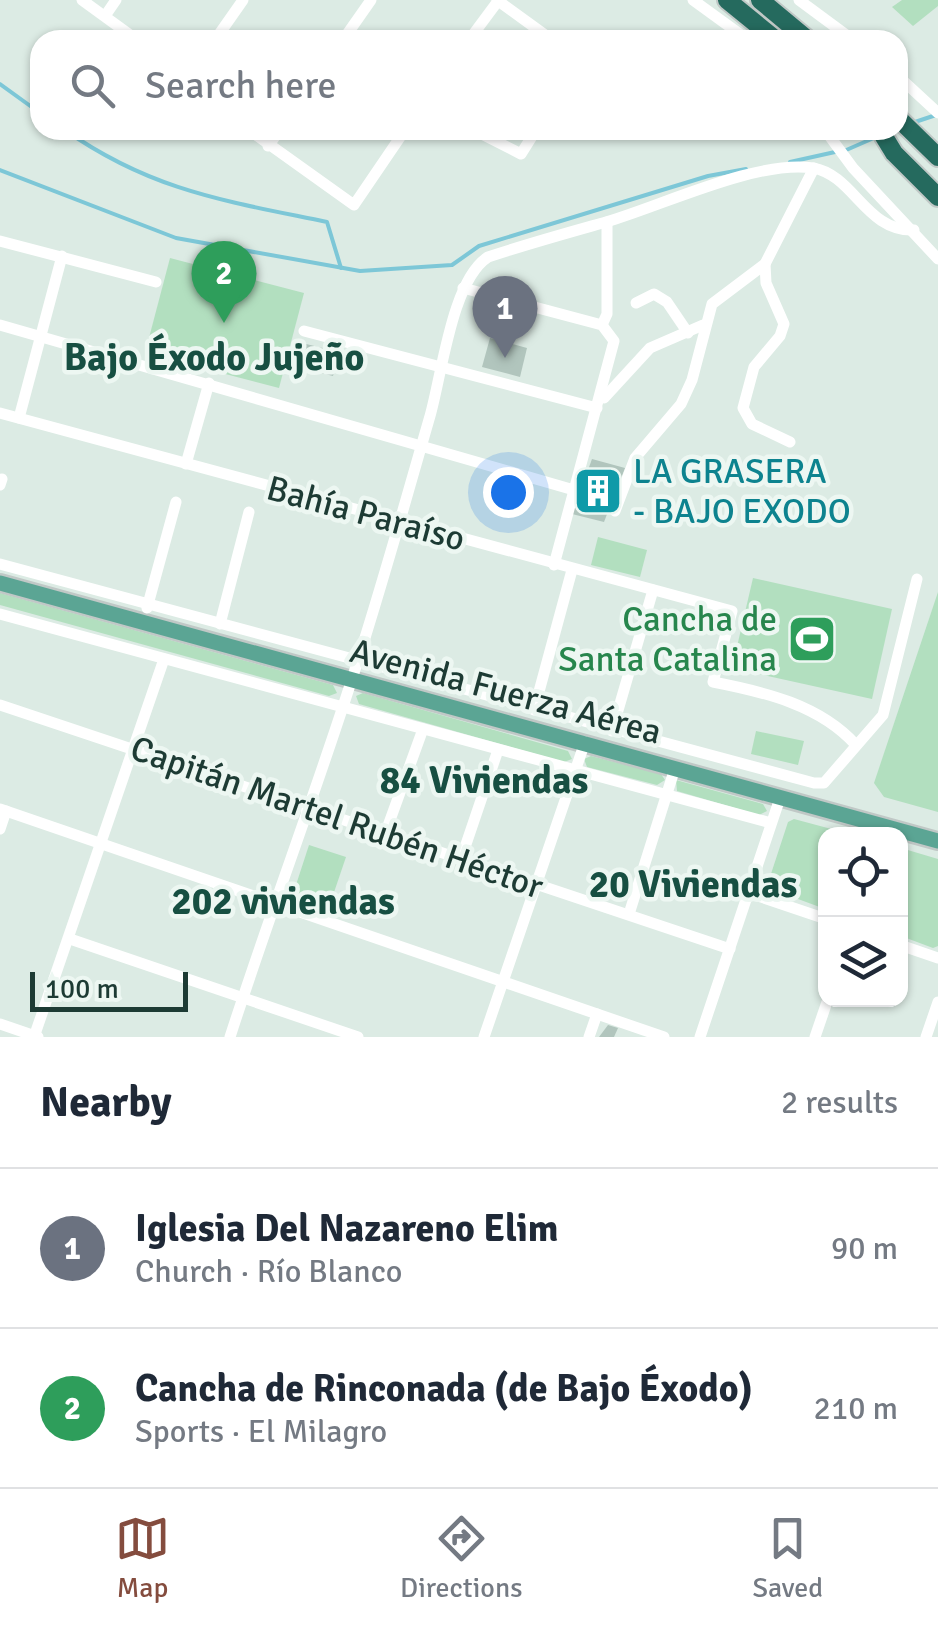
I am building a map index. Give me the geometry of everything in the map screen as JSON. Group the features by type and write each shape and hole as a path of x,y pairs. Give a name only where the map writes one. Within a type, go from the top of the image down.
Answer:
{"highway":[{"path":"727,0 764,30"},
{"path":"760,0 796,30"},
{"path":"899,140 938,198"},
{"path":"900,140 938,182"},
{"path":"907,140 938,157"}],"main road":[{"name":"Avenida Fuerza Aérea","path":"0,584 355,672 585,742 938,841"}],"street":[{"path":"82,0 124,30"},
{"path":"105,16 116,0"},
{"path":"222,30 244,0"},
{"path":"350,30 371,0"},
{"path":"477,30 498,0 538,30"},
{"path":"694,0 734,30"},
{"path":"798,0 839,30"},
{"path":"908,84 938,112"},
{"path":"261,140 354,206 398,140"},
{"path":"268,146 272,140"},
{"path":"494,140 521,154 530,140"},
{"path":"832,140 852,168 938,259"},
{"path":"230,1037 272,902 355,672 422,445 463,288 476,264 488,256 607,222 692,190 782,170 814,168 830,176 877,220 900,231 914,230"},
{"path":"615,511 635,458 680,404 692,380 703,325 712,304 765,264 814,168"},
{"path":"602,325 607,314 607,222"},
{"path":"0,240 156,282"},
{"path":"19,418 62,256"},
{"path":"765,264 766,283 784,324 780,336 754,367 743,408 752,424 790,442"},
{"path":"463,288 602,325 614,349 554,565"},
{"path":"636,303 654,294 667,302 688,334"},
{"path":"0,324 574,490"},
{"path":"598,406 650,348 703,325"},
{"path":"304,330 598,406"},
{"path":"186,464 209,383"},
{"name":"Bahía Paraíso","path":"0,413 732,611 713,682 758,691 829,718 856,745"},
{"path":"142,622 176,502"},
{"path":"220,624 250,512"},
{"path":"0,564 220,624 355,672 534,710 814,784 824,782 884,715 917,578"},
{"path":"534,710 572,570"},
{"path":"612,731 654,590"},
{"path":"0,614 772,823"},
{"path":"0,1024 35,1037 164,659"},
{"name":"Capitán Martel Rubén Héctor","path":"0,705 730,949"},
{"path":"385,834 422,729"},
{"path":"484,1037 585,742"},
{"path":"461,859 498,750"},
{"path":"629,914 675,768"},
{"path":"700,1037 780,798"},
{"path":"0,828 3,810 664,1037"},
{"path":"749,894 818,917"},
{"path":"70,939 358,1037"},
{"path":"908,948 938,958"},
{"path":"926,1037 938,1002"},
{"path":"815,1037 826,1007"},
{"path":"589,1037 597,1014"}],"green space":[{"path":"902,0 938,0 938,6 913,26 892,7"},
{"path":"170,258 304,293 279,388 145,353"},
{"path":"598,537 647,550 640,577 591,565"},
{"name":"Cancha de Santa Catalina","path":"753,578 892,609 872,699 732,668"},
{"path":"938,592 938,812 884,797 874,783"},
{"path":"0,593 333,685 337,693 329,696 0,605"},
{"path":"363,693 568,751 572,759 564,762 359,704 356,696"},
{"path":"756,731 804,741 798,765 751,754"},
{"path":"591,756 661,774 665,780 657,785 587,767 584,759"},
{"path":"676,780 763,804 767,811 759,815 677,791"},
{"path":"794,819 824,827 818,827 818,906 771,889 768,883 788,822"},
{"path":"309,845 346,857 329,907 296,896 294,891"},
{"path":"908,850 938,859 938,946 933,948 908,939"}],"building":[{"path":"490,338 527,348 520,377 482,367"},
{"path":"302,343 339,352 333,376 297,367"},
{"name":"LA GRASERA - BAJO EXODO","path":"592,459 625,468 604,522 572,514"},
{"path":"608,1025 618,1028 614,1037 599,1037"}],"waterway":[{"path":"0,84 30,106"},
{"path":"912,123 936,115"},
{"path":"80,140 128,167 191,191 327,222 341,268"},
{"path":"844,151 869,140"},
{"path":"790,162 835,152"},
{"path":"0,170 176,238 360,271 452,265 479,246 708,176 746,169"}],"place":[{"name":"Cancha de Rinconada (de Bajo Éxodo)","path":"224,323"},
{"name":"Iglesia Del Nazareno Elim","path":"505,358"},
{"name":"LA GRASERA - BAJO EXODO","path":"598,491"},
{"name":"Cancha de Santa Catalina","path":"812,639"}],"district":[{"name":"Bajo Éxodo Jujeño","path":"214,357"},
{"name":"84 Viviendas","path":"484,780"},
{"name":"20 Viviendas","path":"693,884"},
{"name":"202 viviendas","path":"283,901"}]}
